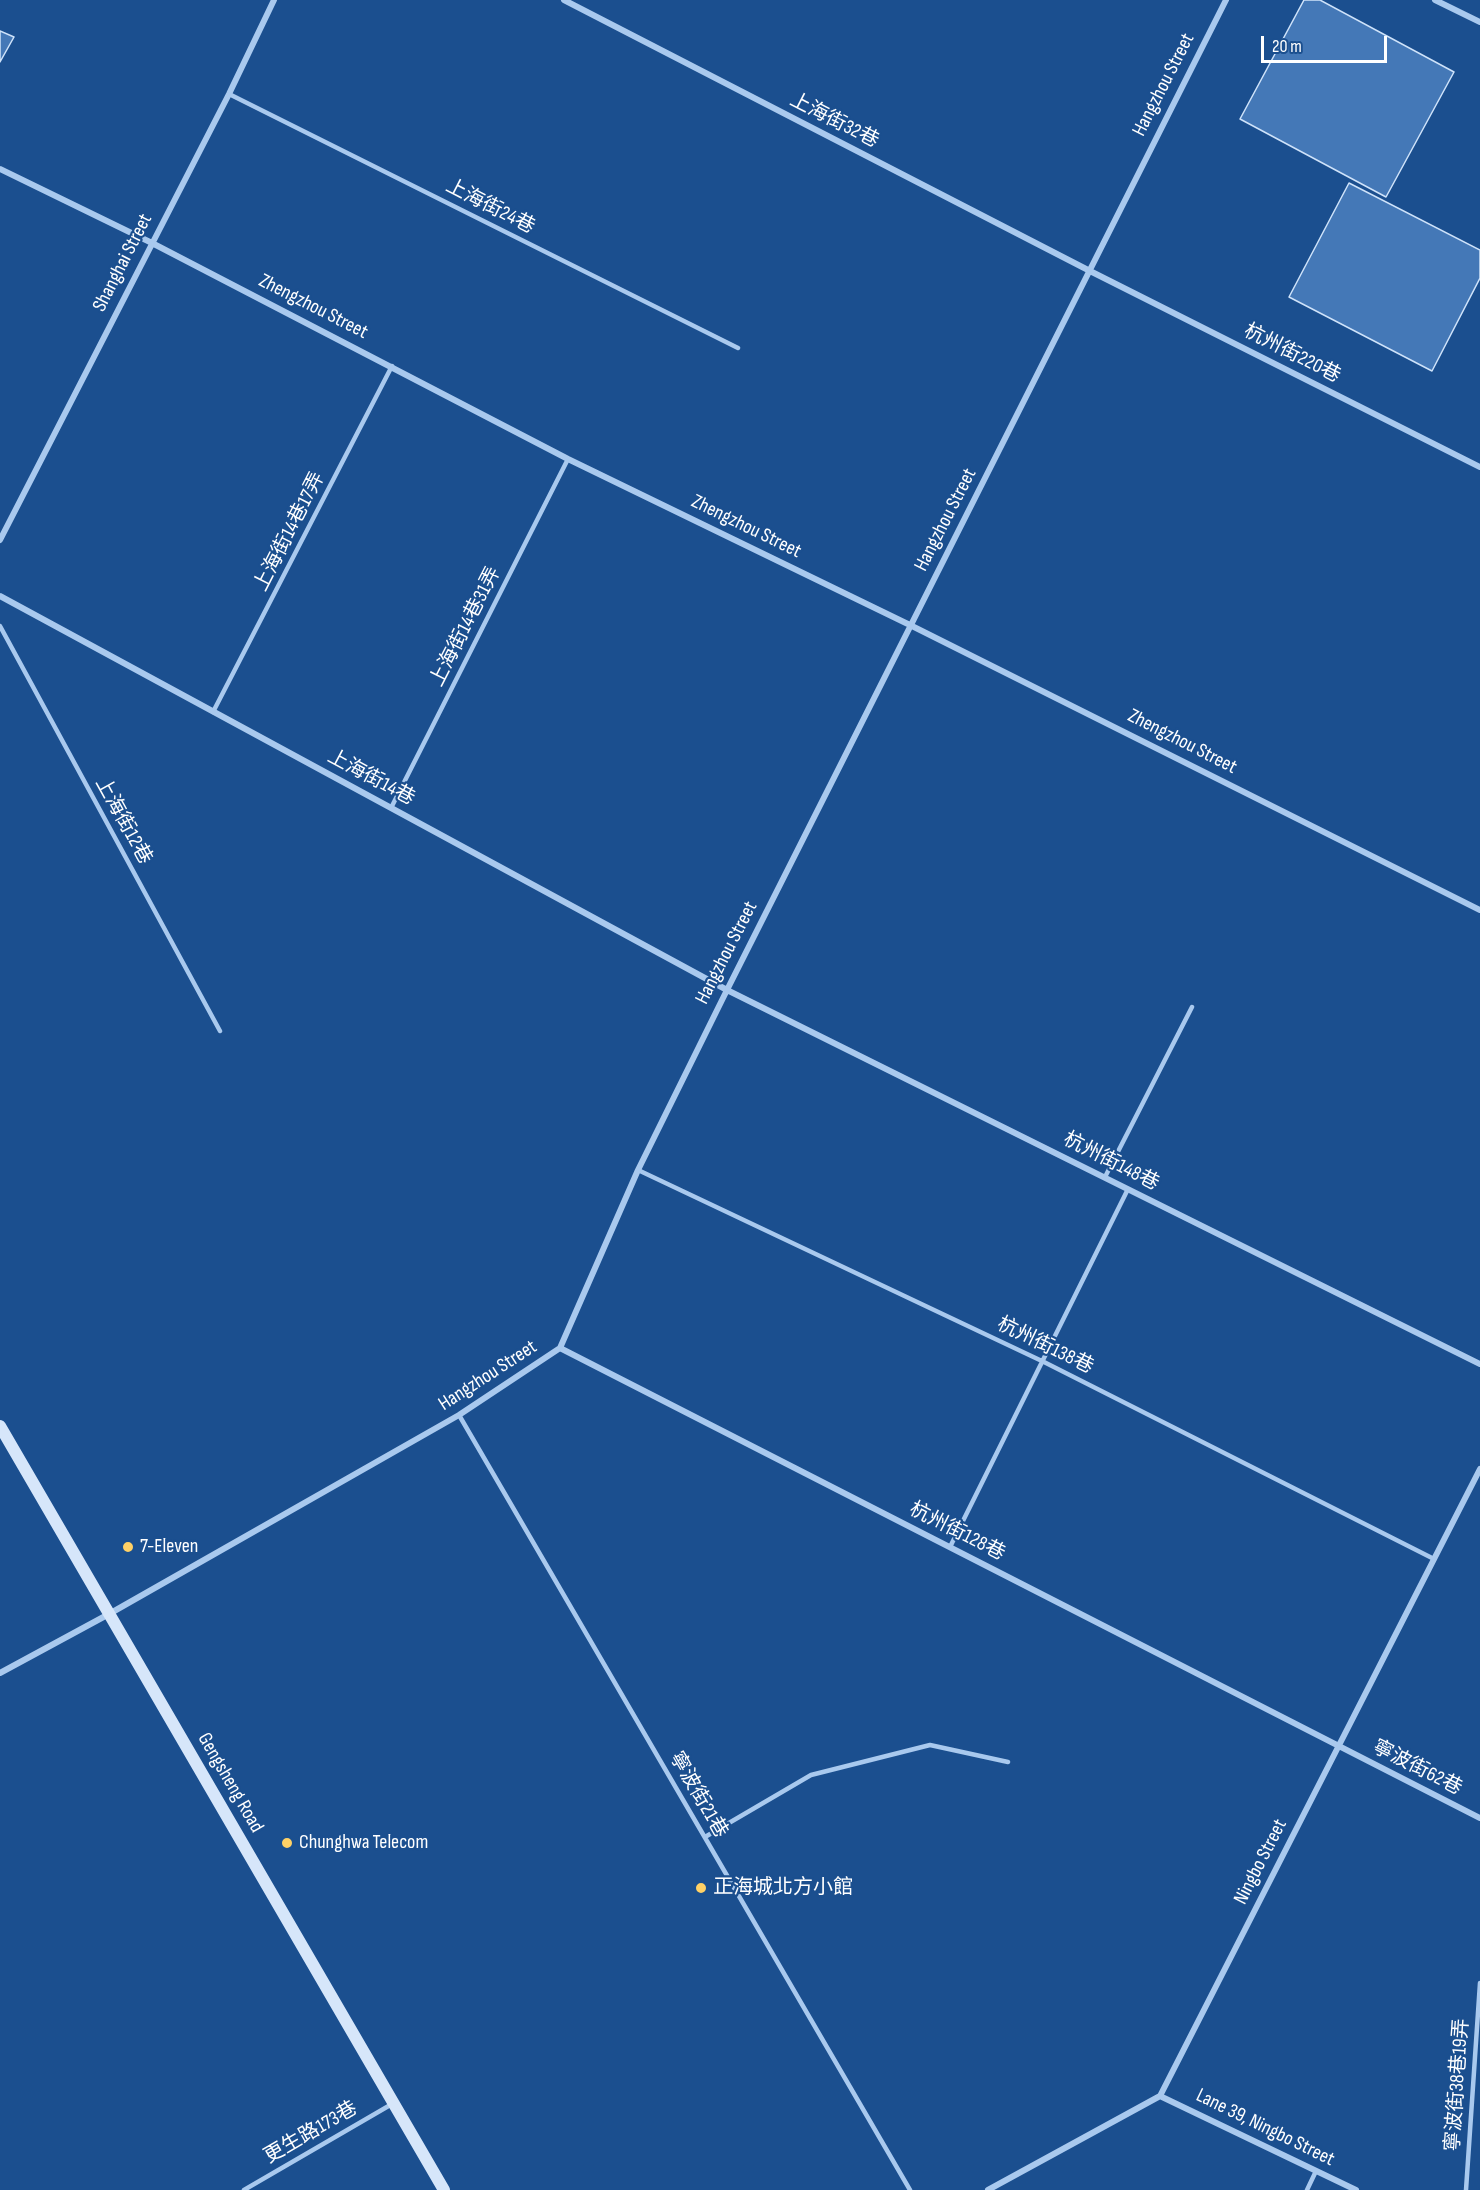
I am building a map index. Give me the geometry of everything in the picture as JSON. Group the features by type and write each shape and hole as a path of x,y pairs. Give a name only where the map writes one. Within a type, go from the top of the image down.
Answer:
{"street":[{"name":"Shanghai Street","path":"0,540 229,94 274,0"},
{"name":"上海街32巷","path":"564,0 1090,271"},
{"name":"Hangzhou Street","path":"0,1673 109,1614 459,1415 560,1348 638,1170 1226,0"},
{"path":"1435,0 1480,22"},
{"name":"Zhengzhou Street","path":"0,169 152,243 568,459 912,626 1480,910"},
{"name":"杭州街220巷","path":"1090,271 1480,467"},
{"name":"上海街14巷","path":"0,596 727,990"},
{"name":"杭州街148巷","path":"727,990 1480,1364"},
{"name":"杭州街128巷","path":"560,1348 1339,1746"},
{"name":"Gengsheng Road","path":"0,1426 444,2190"},
{"name":"Ningbo Street","path":"1160,2096 1480,1468"},
{"name":"寧波街62巷","path":"1339,1746 1480,1818"},
{"path":"988,2190 1160,2096"},
{"name":"Lane 39, Ningbo Street","path":"1160,2096 1356,2190"}],"lane":[{"name":"上海街24巷","path":"229,94 738,348"},
{"name":"上海街14巷17弄","path":"213,712 392,366"},
{"name":"上海街14巷31弄","path":"391,808 568,459"},
{"name":"上海街12巷","path":"0,626 220,1031"},
{"path":"1105,1177 1192,1007"},
{"name":"杭州街138巷","path":"638,1170 1044,1362 1434,1559"},
{"path":"950,1547 1044,1362 1128,1189"},
{"name":"寧波街21巷","path":"459,1415 910,2190"},
{"path":"705,1837 811,1775 930,1745 1008,1762"},
{"name":"寧波街38巷19弄","path":"1466,2190 1480,1983"},
{"name":"更生路173巷","path":"244,2190 393,2103"},
{"path":"1307,2190 1316,2171"}],"building":[{"path":"1304,0 1320,0 1454,72 1386,197 1240,119"},
{"path":"0,31 14,37 0,62"},
{"path":"1349,183 1480,250 1480,278 1432,371 1289,297"}],"place":[{"name":"7-Eleven","path":"128,1547"},
{"name":"Chunghwa Telecom","path":"287,1843"},
{"name":"正海城北方小館","path":"701,1888"}]}
